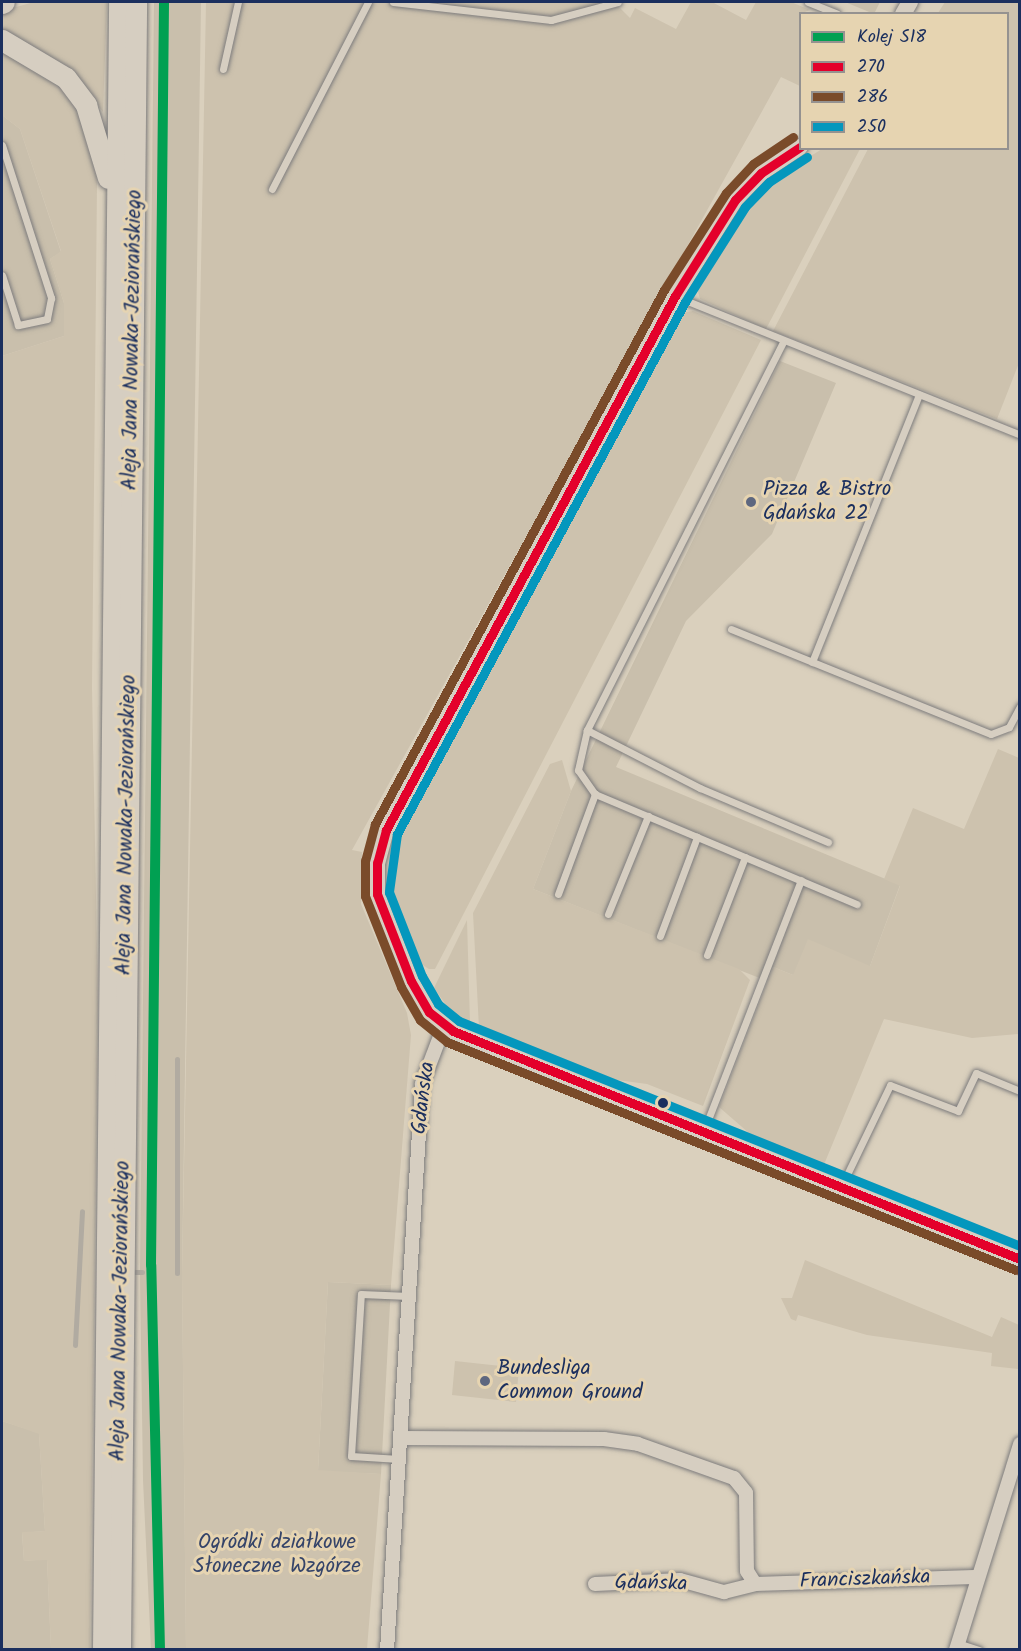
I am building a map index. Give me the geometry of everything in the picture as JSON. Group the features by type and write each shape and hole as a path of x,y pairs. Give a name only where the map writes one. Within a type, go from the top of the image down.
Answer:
{"main road":[{"name":"Aleja Jana Nowaka-Jeziorańskiego","path":"103,1650 119,2"},
{"name":"Aleja Jana Nowaka-Jeziorańskiego","path":"120,1650 136,2"},
{"path":"2,40 66,78 86,105 99,137 117,223"}],"street":[{"path":"799,148 761,173 735,200 675,296 380,848 377,894 389,935 422,1001 444,1026 1020,1259"},
{"name":"Gdańska","path":"387,1650 423,1074 444,1026"},
{"path":"400,1438 604,1439 638,1444 734,1478 746,1493 747,1571 755,1584"},
{"path":"956,1646 974,1577 1020,1444"},
{"name":"Franciszkańska","path":"755,1584 974,1577"},
{"name":"Gdańska","path":"595,1584 680,1580 724,1592 755,1584"}],"lane":[{"path":"223,69 237,2"},
{"path":"272,189 368,2"},
{"path":"393,2 551,20 618,2"},
{"path":"808,2 832,12"},
{"path":"2,145 51,298 47,319 18,325 2,275"},
{"path":"675,296 783,342 1020,435"},
{"path":"783,342 587,730 578,770 595,794 857,904"},
{"path":"812,662 919,395"},
{"path":"731,629 991,734 1009,727 1020,706"},
{"path":"587,730 699,788 828,842"},
{"path":"558,894 595,794"},
{"path":"608,914 648,816"},
{"path":"660,936 698,837"},
{"path":"707,955 745,857"},
{"path":"703,1132 801,880"},
{"path":"841,1187 890,1084 958,1111 976,1073 1020,1091"},
{"path":"399,1459 351,1456 360,1305 361,1293 409,1296"},
{"path":"956,1646 979,1650"}],"shaded area":[{"path":"154,2 201,2 182,1274 186,1649 151,1650 143,1480 140,1274"},
{"path":"845,2 880,2 875,12 869,12"},
{"path":"2,115 20,129 61,252 50,259 64,303 64,336 2,356"},
{"path":"780,361 836,383 772,534 686,621 616,767 900,885 870,966 793,975 773,967 767,981 533,889 571,791"},
{"path":"328,1282 391,1285 381,1474 318,1471"},
{"path":"2,1421 39,1433 45,1531 22,1533 24,1561 47,1559 51,1649 2,1650"}],"green space":[{"path":"34,2 107,2 103,112 69,69 2,31 2,11"},
{"name":"Ogródki działkowe Słoneczne Wzgórze","path":"206,2 614,2 630,18 635,8 676,29 691,2 712,2 746,20 756,2 791,2 810,10 799,12 799,86 781,77 352,850 362,852 361,904 407,1013 411,1035 391,1285 328,1282 318,1470 381,1474 367,1649 186,1649 182,1274"},
{"path":"945,2 1019,2 1019,363 997,419 773,331 867,150 1009,150 1009,12 939,12"},
{"path":"2,47 71,92 96,165 92,688 98,1001 90,1649 51,1649 47,1560 24,1561 22,1532 45,1531 39,1434 2,1421 2,356 64,336 64,303 50,259 61,251 20,129 2,115"},
{"path":"820,150 859,150 766,329 700,299 696,284 746,205 774,179"},
{"path":"693,311 761,340 435,969 429,969 413,959 390,900 397,838 672,325 681,313"},
{"path":"998,749 1019,758 1019,1034 972,1038 884,1019 823,1167 757,1140 719,1107 773,967 793,975 808,939 870,966 900,886 884,879 913,808 964,829"},
{"path":"562,760 571,791 533,889 739,969 750,980 703,1106 647,1084 602,1078 479,1028 473,913 550,764"},
{"path":"467,920 470,1023 449,1009 434,988"},
{"path":"805,1260 992,1337 1001,1317 1019,1325 1019,1369 991,1366 992,1353 867,1335 798,1315 796,1321 791,1319 781,1298 792,1298"},
{"name":"Bundesliga Common Ground","path":"455,1361 519,1368 516,1402 452,1395"}],"waterway":[{"path":"177,1059 177,1273"},
{"path":"75,1345 82,1211"},
{"path":"135,1272 142,1272"}],"rail line":[{"name":"S18","path":"160,1650 151,1265 164,2"}],"transit line":[{"name":"286","path":"793,137 753,164 726,193 664,290 375,824 365,861 365,896 401,987 420,1020 447,1042 1016,1270"},
{"name":"270","path":"799,148 761,173 735,200 675,296 386,830 377,863 377,894 411,981 429,1012 453,1031 1020,1259"},
{"name":"250","path":"807,157 769,182 745,207 685,302 397,834 389,892 422,976 438,1004 459,1021 1020,1246"}],"place":[{"name":"Pizza & Bistro Gdańska 22","path":"751,502"},
{"name":"Bundesliga Common Ground","path":"485,1381"}]}
